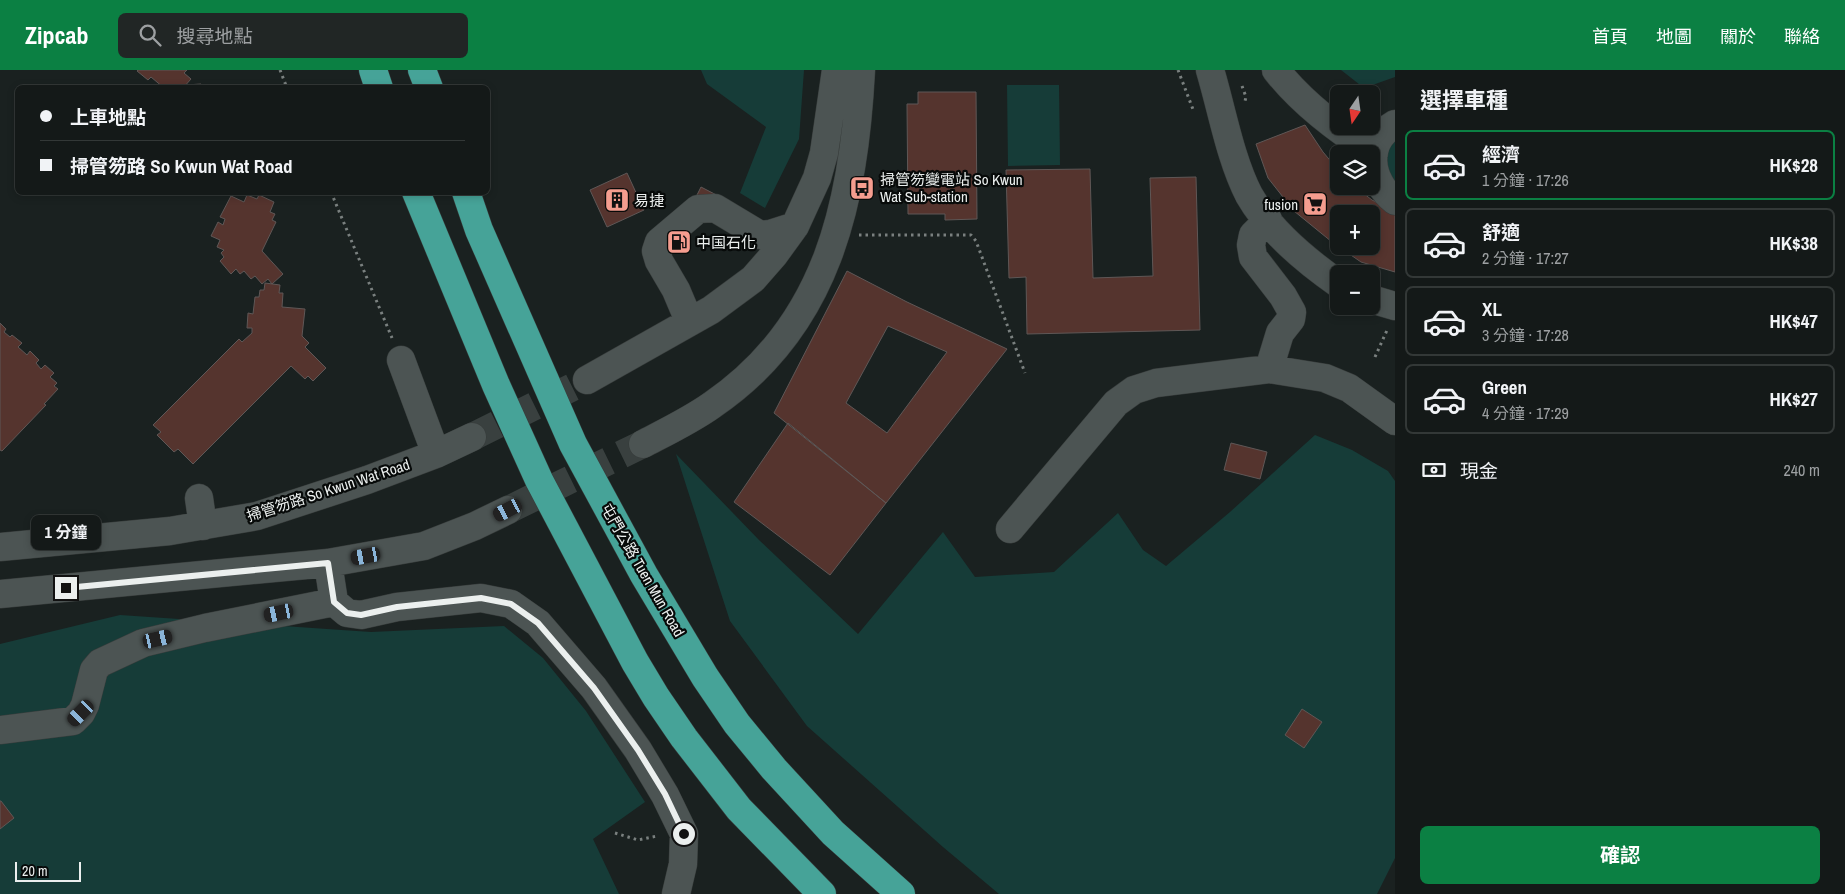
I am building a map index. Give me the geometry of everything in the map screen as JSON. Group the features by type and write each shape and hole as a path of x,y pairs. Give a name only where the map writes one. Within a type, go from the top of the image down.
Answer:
{"highway":[{"path":"373,70 378,85"},
{"path":"422,70 428,85"},
{"path":"417,195 496,385 539,480 636,662 680,731 723,788 769,841 822,894"},
{"name":"屯門公路 Tuen Mun Road","path":"467,195 483,239 573,444 644,575 705,677 737,724 774,769 833,833 900,894"}],"street":[{"path":"586,380 711,310 753,279 774,256 795,226 817,178 824,153 836,70"},
{"path":"643,444 685,422 712,405 742,382 770,355 791,329 804,308 830,255 842,209 856,139 860,70"},
{"path":"1210,70 1236,162 1250,195 1268,220 1302,257 1330,277"},
{"path":"1276,70 1287,84 1348,138 1359,145"},
{"path":"1377,145 1379,139 1395,124"},
{"path":"1380,186 1385,193 1395,201"},
{"path":"684,325 687,316 676,290 659,261 656,251 659,242 698,209 715,208 760,235 770,234 795,226"},
{"path":"1268,220 1253,235 1251,245 1253,257 1283,296 1292,312 1291,319 1280,334 1270,369"},
{"path":"1380,306 1392,316"},
{"path":"401,360 436,454"},
{"path":"1010,529 1116,402 1134,390 1156,383 1270,369 1325,378 1349,388 1395,421"},
{"name":"掃管笏路 So Kwun Wat Road","path":"0,546 140,535 257,516 367,480 436,454 472,437"},
{"path":"198,498 203,526"},
{"path":"0,594 328,563 424,546 476,526 508,510"},
{"path":"328,563 334,602 347,613 361,615 397,607 481,598 511,604 538,623 594,688 638,750 665,794 684,834 683,864 676,894"},
{"path":"0,730 73,721 81,713 85,705 94,670 100,663 143,643 205,628 334,602"}],"path":[{"path":"280,70 286,85"},
{"path":"1240,80 1246,97 1243,106"},
{"path":"332,195 401,360"},
{"path":"851,235 971,235 976,241 1025,373"},
{"path":"1375,357 1392,316"},
{"path":"614,833 638,840 682,828"}],"shaded area":[{"path":"701,70 804,70 799,139 765,208 740,193 766,127 707,84"},
{"path":"1341,70 1395,70 1395,77 1372,85 1360,85"},
{"path":"1007,85 1059,85 1060,165 1008,166"},
{"path":"1395,138 1395,188 1388,175 1385,163 1388,151"},
{"path":"1315,435 1352,450 1388,471 1395,481 1395,858 1377,894 999,894 943,847 807,726 730,621 676,454 759,540 858,634 943,532 975,577 1054,572 1118,513 1143,550 1166,566 1230,512"},
{"path":"120,615 371,632 504,626 543,658 586,711 645,802 593,839 619,894 0,894 0,644"}],"building":[{"path":"187,70 184,73 191,79 186,85 160,85 151,77 148,80 137,71"},
{"path":"918,92 976,92 977,219 945,220 945,214 908,214 907,104 918,104"},
{"path":"1305,125 1330,160 1330,195 1366,195 1395,211 1395,272 1380,268 1380,265 1361,262 1351,255 1380,255 1380,205 1330,205 1330,240 1294,211 1268,178 1256,144"},
{"path":"1090,169 1093,278 1153,276 1150,178 1196,177 1200,330 1027,334 1026,277 1009,278 1006,170"},
{"name":"易捷","path":"627,173 644,210 607,227 590,190"},
{"path":"701,187 732,203 728,210 697,195"},
{"path":"247,195 257,199 259,195 274,202 270,212 275,214 272,220 276,222 262,251 283,274 272,284 268,279 262,284 255,276 251,279 244,271 240,274 236,269 231,274 220,261 224,257 221,253 224,250 217,247 220,240 211,236 218,222 223,225 225,219 220,217 231,196 244,202"},
{"path":"847,271 907,302 1007,349 886,503 774,413","holes":["888,326 947,352 887,433 846,403"]},
{"path":"265,283 280,285 279,293 283,293 282,307 305,309 302,336 309,343 305,347 326,368 313,381 308,376 305,379 291,366 193,464 178,449 174,452 157,435 161,432 153,425 239,339 242,342 252,333 252,328 247,328 248,313 253,314 255,297 259,297 260,290 264,290"},
{"path":"0,323 6,329 4,332 10,337 12,335 22,343 18,347 27,355 30,351 39,360 36,363 41,369 45,365 54,373 50,377 57,383 54,386 58,389 44,404 46,405 2,451 0,450"},
{"path":"788,423 886,503 830,575 734,502"},
{"path":"1231,443 1267,452 1260,479 1224,470"},
{"path":"1302,709 1322,722 1304,748 1285,735"},
{"path":"0,801 14,818 0,829"}],"tunnel":[{"path":"472,437 587,380"},
{"path":"508,510 643,444"}],"place":[{"name":"掃管笏變電站 So Kwun Wat Sub-station","path":"862,188"},
{"name":"易捷","path":"617,200"},
{"name":"fusion","path":"1315,204"},
{"name":"中国石化","path":"679,242"}],"route":[{"path":"66,588 328,563 334,602 347,613 361,615 397,607 481,598 511,604 538,623 594,688 638,750 665,794 684,834"}]}
